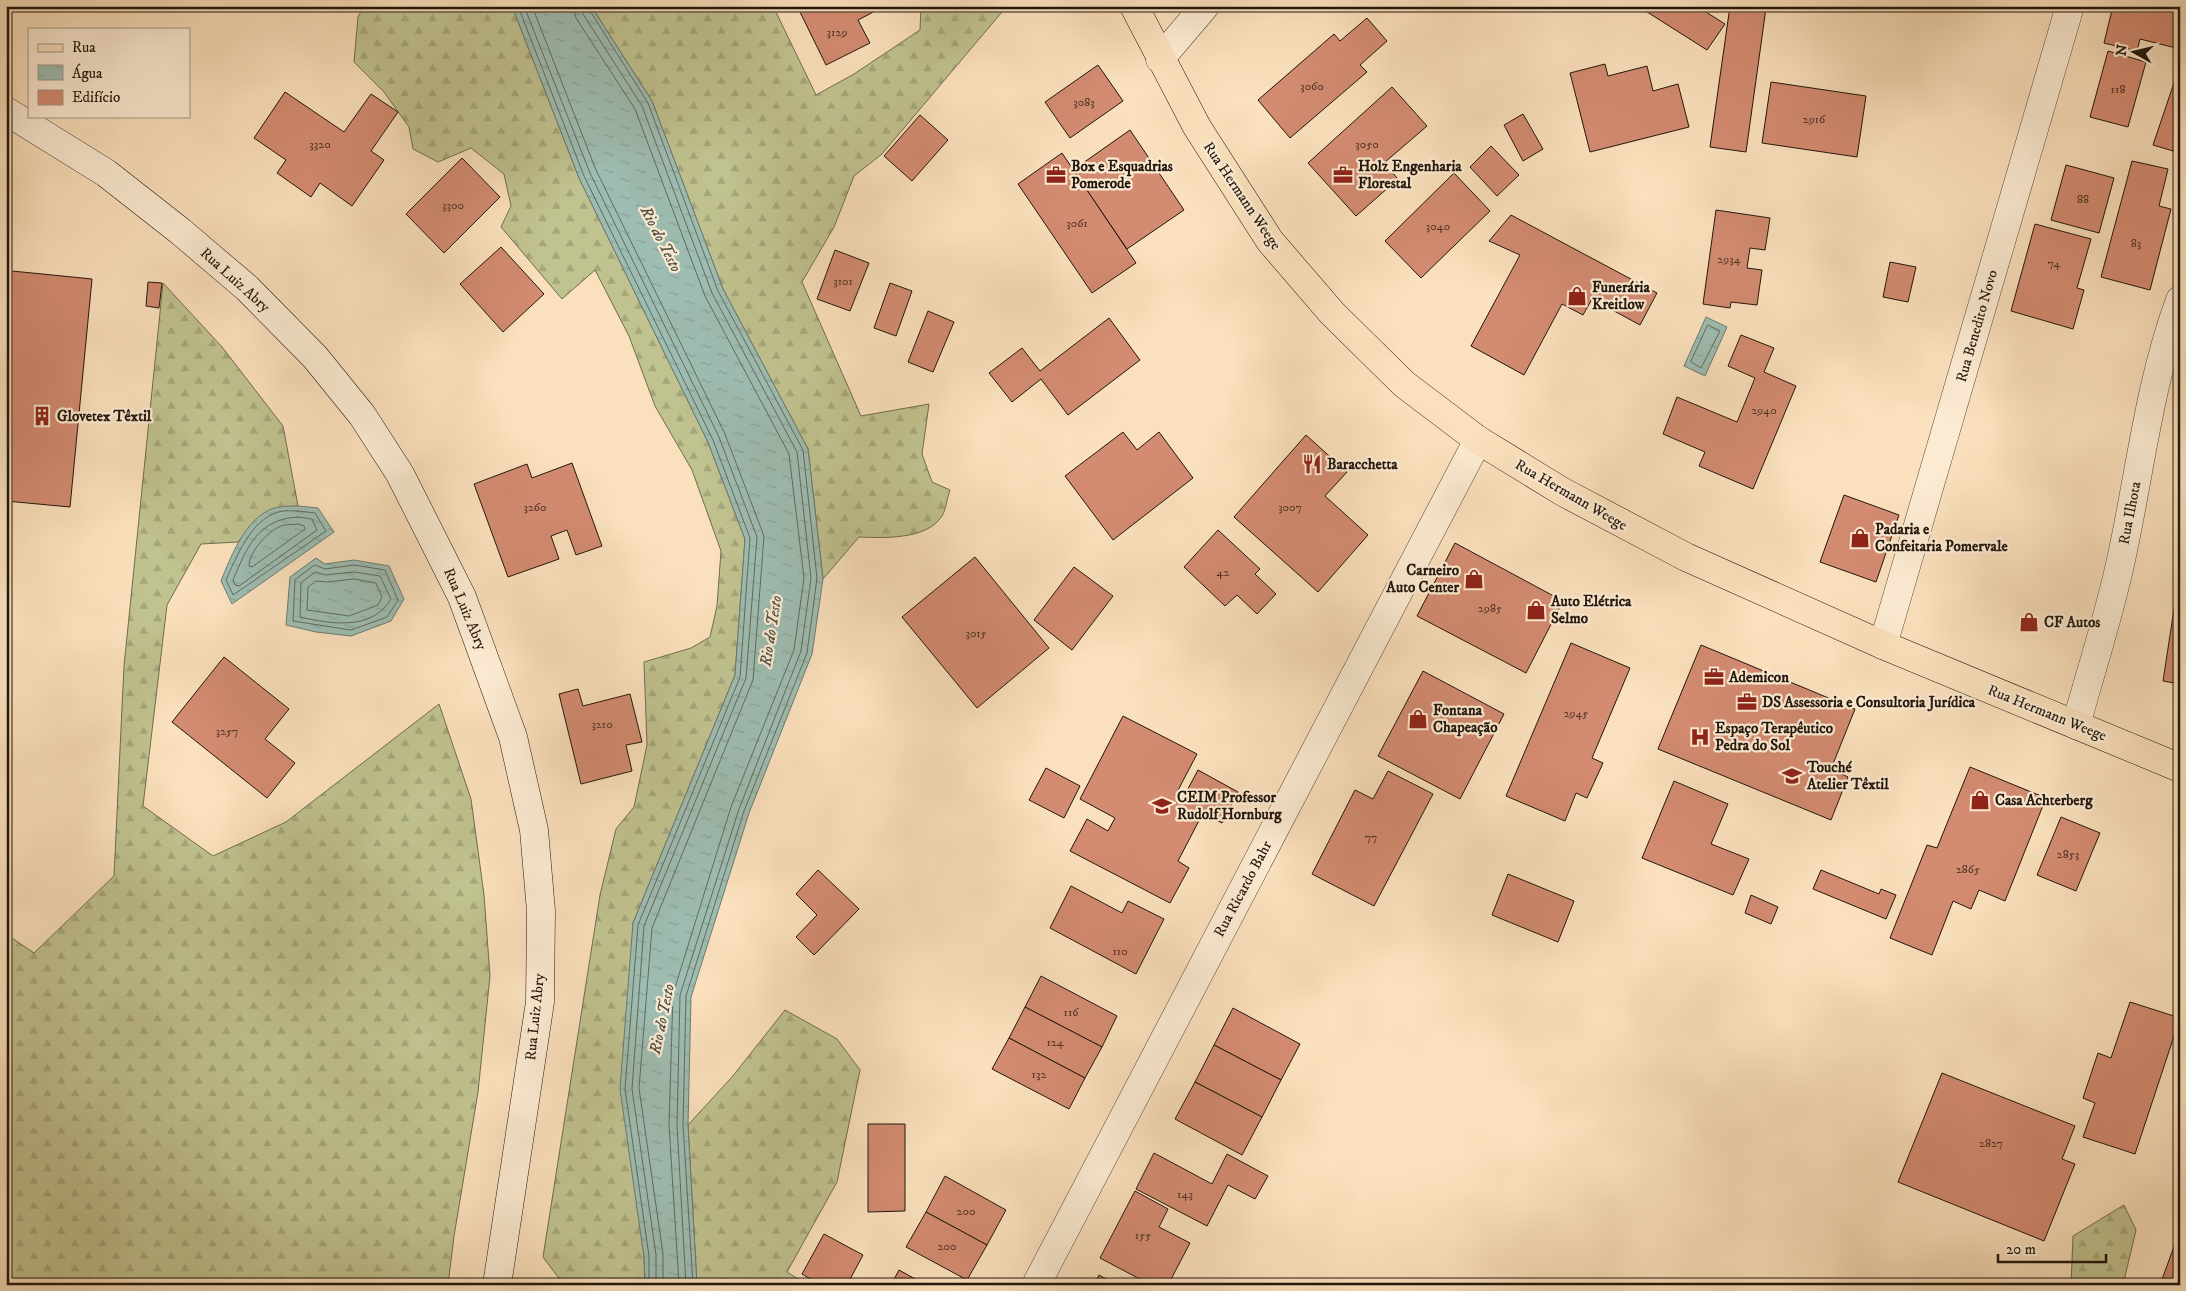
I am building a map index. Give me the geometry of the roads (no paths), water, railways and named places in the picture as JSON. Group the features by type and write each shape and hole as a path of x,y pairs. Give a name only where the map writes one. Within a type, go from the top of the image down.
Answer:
{"main road":[{"name":"Rua Hermann Weege","path":"1134,6 1196,127 1270,241 1332,313 1404,384 1478,440 1563,492 1628,528 1787,604 2180,768"}],"street":[{"path":"1160,59 1204,6"},
{"name":"Rua Benedito Novo","path":"1883,645 2070,6"},
{"name":"Rua Luiz Abry","path":"6,111 106,173 180,231 247,288 316,357 362,415 400,474 462,597 513,737 534,830 541,911 540,1002 497,1285"},
{"name":"Rua Ilhota","path":"2076,725 2121,560 2156,379 2168,331 2180,300"},
{"name":"Rua Ricardo Bahr","path":"1036,1285 1478,440"}],"water":[{"name":"Rio do Testo","path":"512,6 591,6 652,101 723,289 808,449 823,579 812,654 749,813 691,997 688,1125 697,1285 645,1285 644,1257 620,1089 633,923 735,675 745,539 708,442 579,178"},
{"path":"1706,317 1727,327 1705,376 1684,366"},
{"path":"279,507 318,508 334,532 232,604 221,581 242,536 258,517 268,511"},
{"path":"316,558 325,564 354,560 389,566 404,599 391,621 351,636 316,632 286,625 290,577"}],"place":[{"name":"Box e Esquadrias Pomerode","path":"1056,175"},
{"name":"Holz Engenharia Florestal","path":"1343,175"},
{"name":"Funerária Kreitlow","path":"1577,296"},
{"name":"Glovetex Têxtil","path":"42,416"},
{"name":"Baracchetta","path":"1312,464"},
{"name":"Padaria e Confeitaria Pomervale","path":"1860,538"},
{"name":"Carneiro Auto Center","path":"1474,579"},
{"name":"Auto Elétrica Selmo","path":"1536,610"},
{"name":"CF Autos","path":"2029,622"},
{"name":"Ademicon","path":"1714,677"},
{"name":"DS Assessoria e Consultoria Jurídica","path":"1747,702"},
{"name":"Fontana Chapeação","path":"1418,719"},
{"name":"Espaço Terapêutico Pedra do Sol","path":"1700,737"},
{"name":"Touché Atelier Têxtil","path":"1792,776"},
{"name":"Casa Achterberg","path":"1980,800"},
{"name":"CEIM Professor Rudolf Hornburg","path":"1162,806"}]}
